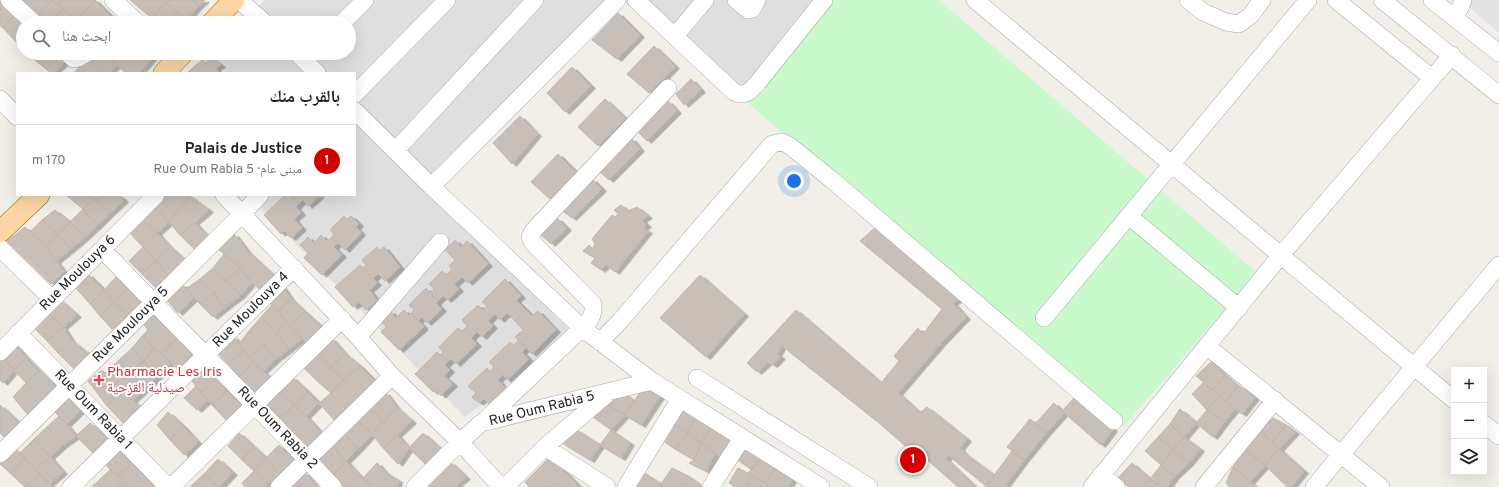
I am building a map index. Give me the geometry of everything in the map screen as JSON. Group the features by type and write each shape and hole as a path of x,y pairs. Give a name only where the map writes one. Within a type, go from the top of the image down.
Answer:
{"main road":[{"path":"219,16 234,0"},
{"path":"0,232 38,196"}],"street":[{"path":"9,0 26,16"},
{"path":"113,0 126,16"},
{"path":"239,0 256,16"},
{"path":"349,16 364,0"},
{"path":"356,93 448,0"},
{"path":"396,150 535,0"},
{"path":"431,186 617,0"},
{"path":"636,0 734,92 741,95 745,94 759,81 824,0"},
{"path":"675,36 705,0"},
{"path":"736,0 748,10 752,9 757,0"},
{"path":"975,0 1451,398"},
{"path":"1188,0 1203,12 1226,22 1239,24 1251,15 1262,0"},
{"path":"1044,318 1308,0"},
{"path":"1336,0 1432,78"},
{"path":"1382,0 1452,55 1499,95"},
{"path":"1432,0 1499,53"},
{"path":"1454,17 1463,0"},
{"path":"1116,487 1096,481 1281,255 1452,55"},
{"path":"309,60 317,72"},
{"path":"481,423 582,328 592,318 594,312 593,304 533,243 530,237 532,231 668,88"},
{"path":"0,99 16,116"},
{"path":"356,112 431,186 582,328 652,381 742,438 803,482 821,487"},
{"path":"600,342 621,320 772,144 782,142 790,146 832,180 1114,421"},
{"name":"Rue Moulouya 6","path":"0,352 155,196"},
{"path":"225,196 358,336 392,376 460,442 501,487"},
{"name":"Rue Moulouya 5","path":"0,454 259,196"},
{"path":"1129,216 1238,308"},
{"path":"358,336 440,242"},
{"path":"0,248 52,299"},
{"name":"Rue Oum Rabia 2","path":"102,249 333,487"},
{"path":"1314,487 1499,265"},
{"name":"Rue Moulouya 4","path":"70,487 294,268"},
{"path":"171,487 342,319"},
{"name":"Rue Oum Rabia 1","path":"18,333 168,487"},
{"path":"1208,346 1381,487"},
{"path":"279,487 392,376"},
{"path":"697,378 869,487"},
{"name":"Rue Oum Rabia 5","path":"415,487 481,423 652,381"},
{"path":"505,487 545,447 608,393"},
{"path":"626,487 680,399"},
{"path":"1204,487 1275,400"},
{"path":"1487,426 1499,436"},
{"path":"711,487 742,438"},
{"path":"545,447 600,485"}],"shaded area":[{"path":"265,0 611,0 429,193 574,334 465,417 249,196 356,196 356,72 195,72 207,60 356,60 356,16 250,16"},
{"path":"622,0 822,0 740,96"},
{"path":"1461,0 1499,0 1499,33 1478,15"}],"green space":[{"path":"822,0 939,0 1257,273 1124,426 740,96"}],"building":[{"path":"0,0 15,14 3,28 0,26"},
{"path":"18,0 33,0 27,6"},
{"path":"33,0 52,0 37,16 27,6"},
{"path":"52,0 63,0 58,5"},
{"path":"52,0 63,9 56,16 37,16"},
{"path":"63,0 96,1 79,16 72,16 58,5"},
{"path":"130,0 145,0 138,7"},
{"path":"145,0 169,0 154,16 149,16 138,7"},
{"path":"169,0 192,0 199,5 189,16 181,16 166,3"},
{"path":"192,0 205,0 199,5"},
{"path":"96,1 111,16 83,16 82,15"},
{"path":"166,3 181,16 154,16"},
{"path":"63,9 72,16 56,16"},
{"path":"618,13 640,35 617,59 592,40"},
{"path":"15,14 17,16 16,42 3,28"},
{"path":"654,46 675,66 649,93 627,74"},
{"path":"35,60 66,61 54,72 50,72"},
{"path":"85,60 89,60 101,72 75,72"},
{"path":"89,60 111,60 117,65 109,72 101,72"},
{"path":"111,60 150,60 140,72 125,72"},
{"path":"202,60 205,63 209,60 215,60 221,65 216,68 218,72 188,72"},
{"path":"572,67 591,86 565,112 547,93"},
{"path":"691,79 701,90 684,105 676,94"},
{"path":"605,99 625,118 598,146 578,127"},
{"path":"668,101 677,111 647,141 638,132"},
{"path":"520,116 537,134 512,164 493,143"},
{"path":"631,138 640,149 609,180 600,172"},
{"path":"558,154 576,172 550,199 531,182"},
{"path":"592,179 602,189 572,218 561,210"},
{"path":"67,196 94,196 96,198 83,209"},
{"path":"98,196 120,196 124,200 110,213 96,198"},
{"path":"163,196 190,196 169,222 152,206"},
{"path":"190,196 209,210 180,235 169,222"},
{"path":"284,196 290,198 291,196 299,204 296,207 301,213 294,219 302,228 291,238 284,231 281,234 264,215"},
{"path":"291,196 319,196 308,206 303,200 299,204"},
{"path":"96,198 110,213 98,225 83,209"},
{"path":"621,205 628,211 637,207 648,216 642,220 647,225 643,228 648,231 615,272 606,265 601,270 591,263 595,258 583,251 589,245 593,249 595,243 592,239 612,215 615,217 618,214 614,210"},
{"path":"152,206 169,222 157,233 141,218"},
{"path":"83,209 98,225 85,237 70,222"},
{"path":"55,210 70,222 58,235 42,220"},
{"path":"344,216 347,219 351,216 359,224 356,227 361,233 345,250 332,237 334,234 330,230"},
{"path":"141,218 157,233 143,247 129,232"},
{"path":"557,218 567,228 551,244 540,234"},
{"path":"42,220 58,235 45,246 30,232"},
{"path":"70,222 85,237 71,249 58,235"},
{"path":"194,222 209,238 196,251 180,235"},
{"path":"877,226 964,295 953,303 966,317 941,343 898,393 920,413 927,407 967,439 960,448 964,453 994,475 986,486 949,456 946,459 975,487 958,487 914,448 911,451 879,423 782,346 777,354 781,357 773,365 768,362 757,372 747,363 796,310 881,383 899,361 894,356 918,328 923,334 942,309 860,241"},
{"path":"25,227 45,246 64,272 51,284 7,241"},
{"path":"157,233 170,247 156,261 143,247"},
{"path":"234,234 248,252 236,264 218,249"},
{"path":"58,235 71,249 56,261 45,246"},
{"path":"321,235 327,241 332,237 338,243 334,247 342,255 322,275 304,258 308,253 300,245 308,237 314,243"},
{"path":"455,240 461,247 467,241 488,264 468,283 462,277 458,281 449,272 452,269 449,266 455,260 445,250"},
{"path":"143,247 156,261 142,274 129,261"},
{"path":"170,247 187,262 169,277 156,261"},
{"path":"377,247 380,250 384,247 400,267 385,281 378,274 373,279 363,268 366,265 362,260"},
{"path":"248,252 274,276 259,289 236,264"},
{"path":"224,254 240,269 226,281 213,268"},
{"path":"156,261 169,277 156,288 142,274"},
{"path":"360,265 377,283 369,290 377,300 366,310 359,302 353,307 335,287"},
{"path":"213,268 226,281 214,293 200,279"},
{"path":"240,269 252,282 241,295 226,281"},
{"path":"442,271 446,275 449,272 458,281 454,284 459,289 447,300 443,296 438,301 430,293 434,289 429,284"},
{"path":"88,274 104,290 90,304 75,287"},
{"path":"700,275 744,314 706,357 660,318"},
{"path":"117,276 129,288 114,302 104,290"},
{"path":"200,279 214,293 200,304 186,289"},
{"path":"505,279 521,296 516,300 526,310 515,321 507,313 500,320 495,314 491,318 483,310 487,306 482,302"},
{"path":"226,281 241,295 224,308 214,293"},
{"path":"182,284 194,298 178,313 167,300"},
{"path":"282,286 291,299 278,311 267,300"},
{"path":"129,288 143,303 127,316 114,302"},
{"path":"426,288 438,301 436,303 442,309 427,323 422,317 418,321 411,313 414,310 409,305"},
{"path":"104,290 114,302 100,316 90,304"},
{"path":"214,293 224,308 213,317 200,304"},
{"path":"291,299 305,312 290,326 278,311"},
{"path":"60,300 77,315 63,327 46,312"},
{"path":"114,302 127,316 112,329 100,316"},
{"path":"272,305 286,322 277,333 261,317"},
{"path":"478,305 491,318 488,321 493,326 482,337 477,332 473,336 465,328 467,326 462,320"},
{"path":"404,310 409,315 411,313 424,327 399,350 381,332 386,327 380,320 390,311 396,318"},
{"path":"526,310 532,316 538,311 556,330 532,354 515,337 523,330 515,321"},
{"path":"46,312 63,327 47,341 32,326"},
{"path":"150,312 165,327 149,343 143,335 148,330 141,321"},
{"path":"305,312 322,327 306,343 290,326"},
{"path":"261,317 277,333 264,346 249,331"},
{"path":"286,322 302,339 289,349 277,333"},
{"path":"63,327 71,340 58,353 47,341"},
{"path":"165,327 177,339 161,354 149,343"},
{"path":"458,328 462,331 465,328 473,336 471,338 477,344 456,364 451,359 448,362 440,355 443,352 439,347"},
{"path":"249,331 264,346 249,357 239,344"},
{"path":"277,333 289,349 276,359 264,346"},
{"path":"143,335 154,348 144,362 132,348"},
{"path":"233,336 244,350 228,364 215,350"},
{"path":"331,338 345,354 331,367 316,353"},
{"path":"177,339 192,355 178,369 161,354"},
{"path":"71,340 90,355 75,370 58,353"},
{"path":"519,340 526,348 522,352 529,359 507,380 489,362 510,342 514,345"},
{"path":"12,341 26,358 14,370 2,357"},
{"path":"264,346 276,359 262,372 249,357"},
{"path":"132,348 144,362 129,372 119,360"},
{"path":"154,348 171,362 159,375 144,362"},
{"path":"244,350 253,362 239,377 228,364"},
{"path":"437,352 448,362 445,365 450,370 444,376 453,384 441,396 435,389 433,392 415,374"},
{"path":"316,353 331,367 317,381 303,367"},
{"path":"345,354 360,366 343,380 331,367"},
{"path":"2,357 14,370 3,383 0,380 0,359"},
{"path":"26,358 39,371 26,383 14,370"},
{"path":"119,360 129,372 115,384 105,373"},
{"path":"1212,361 1225,375 1213,390 1196,376"},
{"path":"144,362 159,375 145,389 129,372"},
{"path":"253,362 270,378 254,393 239,377"},
{"path":"204,366 214,379 202,393 191,380"},
{"path":"360,366 375,381 359,396 343,380"},
{"path":"331,367 343,380 331,393 317,381"},
{"path":"494,367 502,375 498,380 505,388 489,404 484,399 479,403 472,397 476,393 468,386 487,368 490,372"},
{"path":"102,370 121,391 107,406 88,381"},
{"path":"39,371 57,388 44,401 26,383"},
{"path":"129,372 145,389 133,400 115,384"},
{"path":"1225,375 1238,386 1226,401 1213,390"},
{"path":"292,377 308,392 294,405 279,390"},
{"path":"214,379 227,391 212,405 202,393"},
{"path":"343,380 359,396 348,410 331,393"},
{"path":"26,383 44,401 28,415 13,397"},
{"path":"1203,383 1220,396 1207,410 1192,394"},
{"path":"196,386 208,400 197,410 184,398"},
{"path":"1238,386 1256,396 1242,414 1226,401"},
{"path":"643,388 660,396 641,425 625,415"},
{"path":"279,390 294,405 279,418 266,405"},
{"path":"121,391 142,408 126,426 107,406"},
{"path":"227,391 245,409 230,424 212,405"},
{"path":"308,392 319,403 306,416 294,405"},
{"path":"385,392 397,408 383,421 370,407"},
{"path":"621,392 634,400 625,415 604,403"},
{"path":"331,393 348,410 334,420 319,403"},
{"path":"1076,396 1113,429 1101,445 1062,411"},
{"path":"1220,396 1235,409 1225,421 1207,410"},
{"path":"67,397 80,411 67,424 53,410"},
{"path":"604,403 625,415 611,430 590,415"},
{"path":"1054,403 1064,413 1046,433 1035,424"},
{"path":"0,405 19,423 4,437 0,433"},
{"path":"294,405 306,416 291,431 279,418"},
{"path":"370,407 383,421 372,434 358,422"},
{"path":"397,408 412,421 397,435 383,421"},
{"path":"680,408 696,417 687,433 671,423"},
{"path":"1180,409 1196,423 1184,437 1170,424"},
{"path":"1207,410 1225,421 1213,437 1196,423"},
{"path":"168,412 183,426 170,440 157,425"},
{"path":"59,416 76,436 64,444 47,427"},
{"path":"306,416 323,435 308,449 291,431"},
{"path":"696,417 711,427 701,443 687,433"},
{"path":"1273,418 1286,425 1272,442 1260,431"},
{"path":"1030,419 1046,433 1024,460 1007,447"},
{"path":"383,421 397,435 383,448 372,434"},
{"path":"358,422 372,434 358,449 345,434"},
{"path":"90,423 109,439 93,453 76,436"},
{"path":"671,423 687,433 675,449 662,440"},
{"path":"1170,424 1184,437 1173,450 1158,437"},
{"path":"1286,425 1295,432 1279,449 1272,442"},
{"path":"183,426 198,442 184,455 170,440"},
{"path":"47,427 64,444 50,457 34,439"},
{"path":"711,427 730,441 720,457 701,443"},
{"path":"577,430 600,445 590,460 562,443"},
{"path":"611,430 630,443 621,458 600,445"},
{"path":"1260,431 1279,449 1265,465 1244,449"},
{"path":"239,433 254,447 242,460 228,446"},
{"path":"423,433 442,450 427,466 409,448"},
{"path":"687,433 701,443 694,460 675,449"},
{"path":"345,434 358,449 346,461 333,447"},
{"path":"397,435 409,448 398,464 383,448"},
{"path":"1158,437 1173,450 1161,465 1145,451"},
{"path":"1184,437 1200,449 1189,463 1173,450"},
{"path":"34,439 50,457 35,469 20,453"},
{"path":"701,443 715,453 706,471 689,463 694,460"},
{"path":"279,445 294,461 280,475 266,458"},
{"path":"742,446 760,459 752,470 735,458"},
{"path":"11,447 20,453 25,459 10,473 0,464 0,457"},
{"path":"254,447 266,458 254,471 242,460"},
{"path":"333,447 346,461 333,475 320,459"},
{"path":"116,449 132,464 117,476 102,461"},
{"path":"1244,449 1265,465 1250,482 1233,467"},
{"path":"1279,449 1304,471 1291,487 1287,487 1265,465"},
{"path":"1173,450 1189,463 1175,476 1161,465"},
{"path":"1012,451 1024,460 1006,484 1010,487 987,487 986,486"},
{"path":"50,457 63,472 49,484 35,469"},
{"path":"266,458 280,475 267,484 254,471"},
{"path":"549,458 565,472 550,487 529,487 525,482"},
{"path":"25,459 40,474 25,487 10,473"},
{"path":"218,459 233,473 219,487 204,474"},
{"path":"760,459 775,469 765,483 748,473"},
{"path":"346,461 359,475 347,487 344,487 333,475"},
{"path":"450,462 466,477 454,487 446,487 435,478"},
{"path":"377,463 385,472 398,480 397,487 372,487 363,478"},
{"path":"1132,463 1150,479 1144,487 1129,487 1118,478"},
{"path":"132,464 146,478 137,487 128,487 117,476"},
{"path":"1161,465 1175,476 1167,487 1161,487 1150,479"},
{"path":"1233,467 1250,482 1245,487 1229,487 1226,483"},
{"path":"672,468 688,476 680,487 665,487 661,484"},
{"path":"738,468 753,476 747,487 735,487 729,483"},
{"path":"111,469 123,482 117,487 103,487 97,482"},
{"path":"775,469 792,480 788,487 771,487 765,483"},
{"path":"254,471 267,484 265,487 245,487 242,483"},
{"path":"641,471 661,484 659,487 630,487"},
{"path":"304,472 317,487 291,486"},
{"path":"565,472 580,487 553,487 552,485"},
{"path":"40,474 52,487 25,487"},
{"path":"204,474 218,487 190,487"},
{"path":"359,475 371,487 347,487"},
{"path":"688,476 703,487 680,487"},
{"path":"753,476 765,483 771,487 747,487"},
{"path":"146,478 156,487 137,487"},
{"path":"435,478 446,487 424,487"},
{"path":"1150,479 1160,486 1144,487"},
{"path":"97,482 103,487 91,487"},
{"path":"123,482 128,487 117,487"},
{"path":"1250,482 1257,487 1245,487"}],"place":[{"name":"Pharmacie Les Iris صيدلية القزحية","path":"99,380"},
{"name":"Palais de Justice","path":"913,460"}]}
